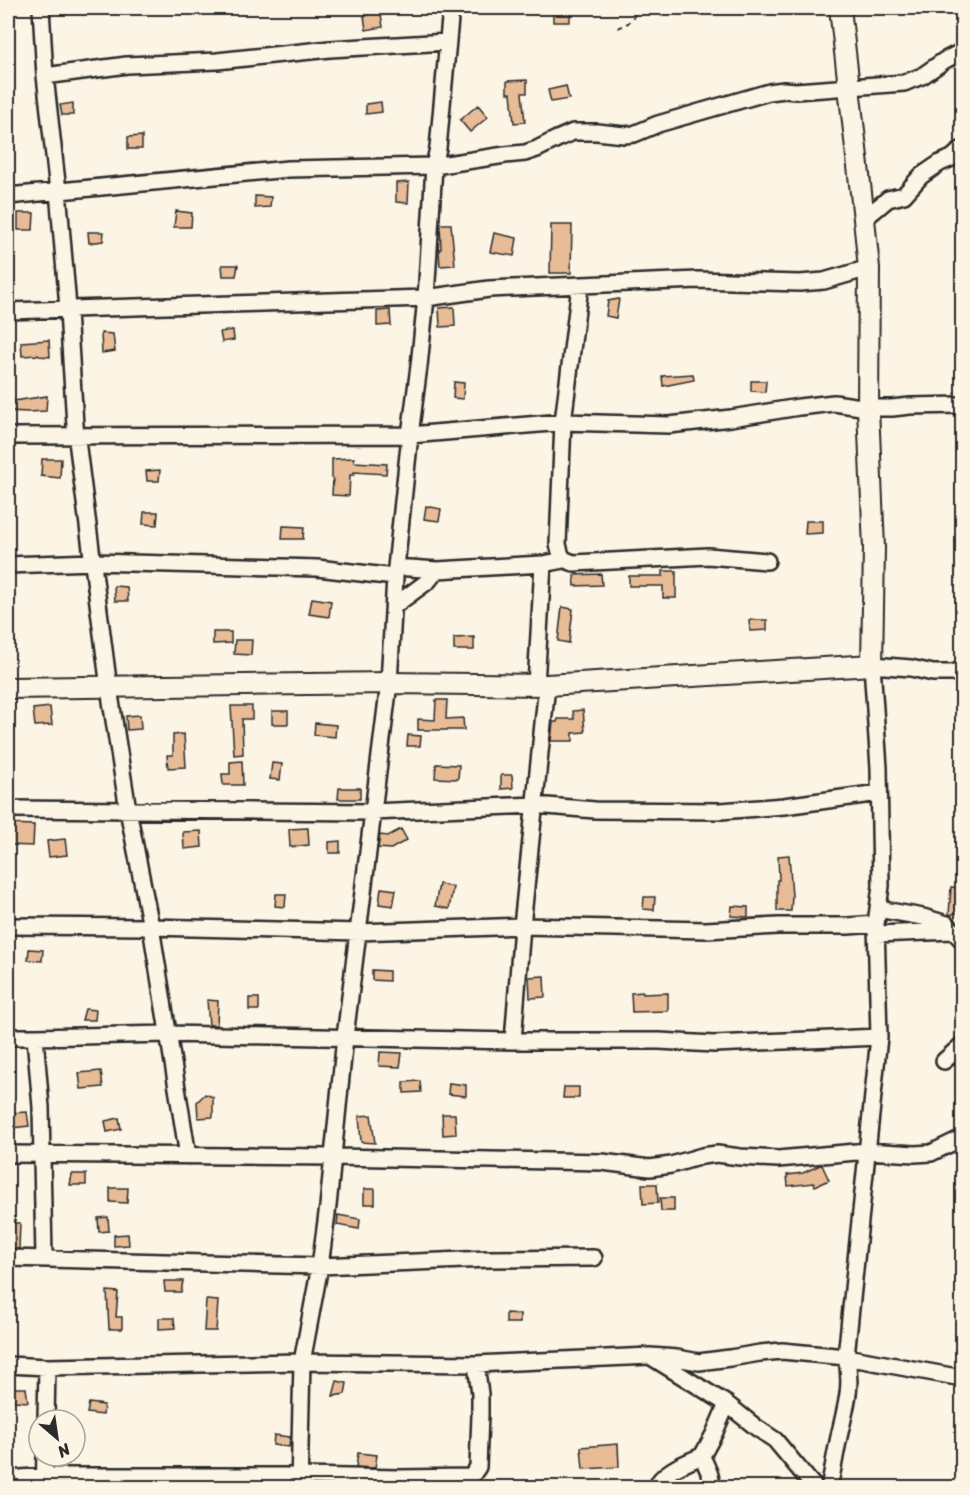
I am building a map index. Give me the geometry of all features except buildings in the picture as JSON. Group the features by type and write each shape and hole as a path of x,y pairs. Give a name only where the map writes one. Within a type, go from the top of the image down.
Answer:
{"street":[{"path":"41,8 77,437 93,562 128,810 151,927 188,1155"},
{"path":"299,1482 302,1362 320,1266 334,1157 345,1037 388,683 395,572 426,298 434,166 438,148 451,8"},
{"path":"829,1488 850,1375 846,1357 879,1037 877,927 881,886 872,665 874,548 868,408 869,268 840,8"},
{"path":"45,76 127,65 216,61 330,49 447,42"},
{"path":"8,196 288,169 434,166 525,153 573,132 634,134 658,124 769,92 904,83 922,76 945,60 963,53"},
{"path":"864,219 888,199 908,193 921,176 963,149"},
{"path":"8,311 426,298 489,289 698,280 800,283 832,279 869,268"},
{"path":"564,560 558,544 563,422 580,286"},
{"path":"8,436 410,435 563,422 669,425 834,403 868,408 963,405"},
{"path":"8,566 93,562 395,572 543,564 564,560 574,562 708,556 767,561"},
{"path":"513,1041 535,805 541,685 543,564"},
{"path":"394,606 429,581 437,570"},
{"path":"8,688 388,683 541,685 872,665 911,668 933,673 962,671"},
{"path":"8,809 372,812 535,805 596,810 721,811 784,806 879,793"},
{"path":"877,927 923,917 947,924 960,934"},
{"path":"8,926 359,932 522,926 706,930 778,926 848,926 960,934"},
{"path":"8,1036 168,1034 513,1041 659,1041 714,1044 879,1037"},
{"path":"35,1037 43,1154 44,1258"},
{"path":"944,1061 963,1046"},
{"path":"8,1154 602,1162 650,1168 717,1154 778,1158 867,1151 931,1154 963,1138"},
{"path":"8,1258 320,1266 488,1259 594,1258"},
{"path":"8,1365 47,1367 302,1362 476,1364 650,1356 699,1362 782,1351 846,1357 963,1378"},
{"path":"650,1356 727,1404 776,1440 815,1488"},
{"path":"430,1364 465,1375 480,1394"},
{"path":"8,1479 44,1482 299,1482 399,1478 459,1482 471,1477 478,1467 480,1394 476,1364"},
{"path":"46,1408 47,1367"},
{"path":"656,1488 657,1482 666,1475 702,1456 727,1404"},
{"path":"702,1456 711,1476 711,1488"}],"path":[{"path":"618,28 628,23 641,8"}]}
